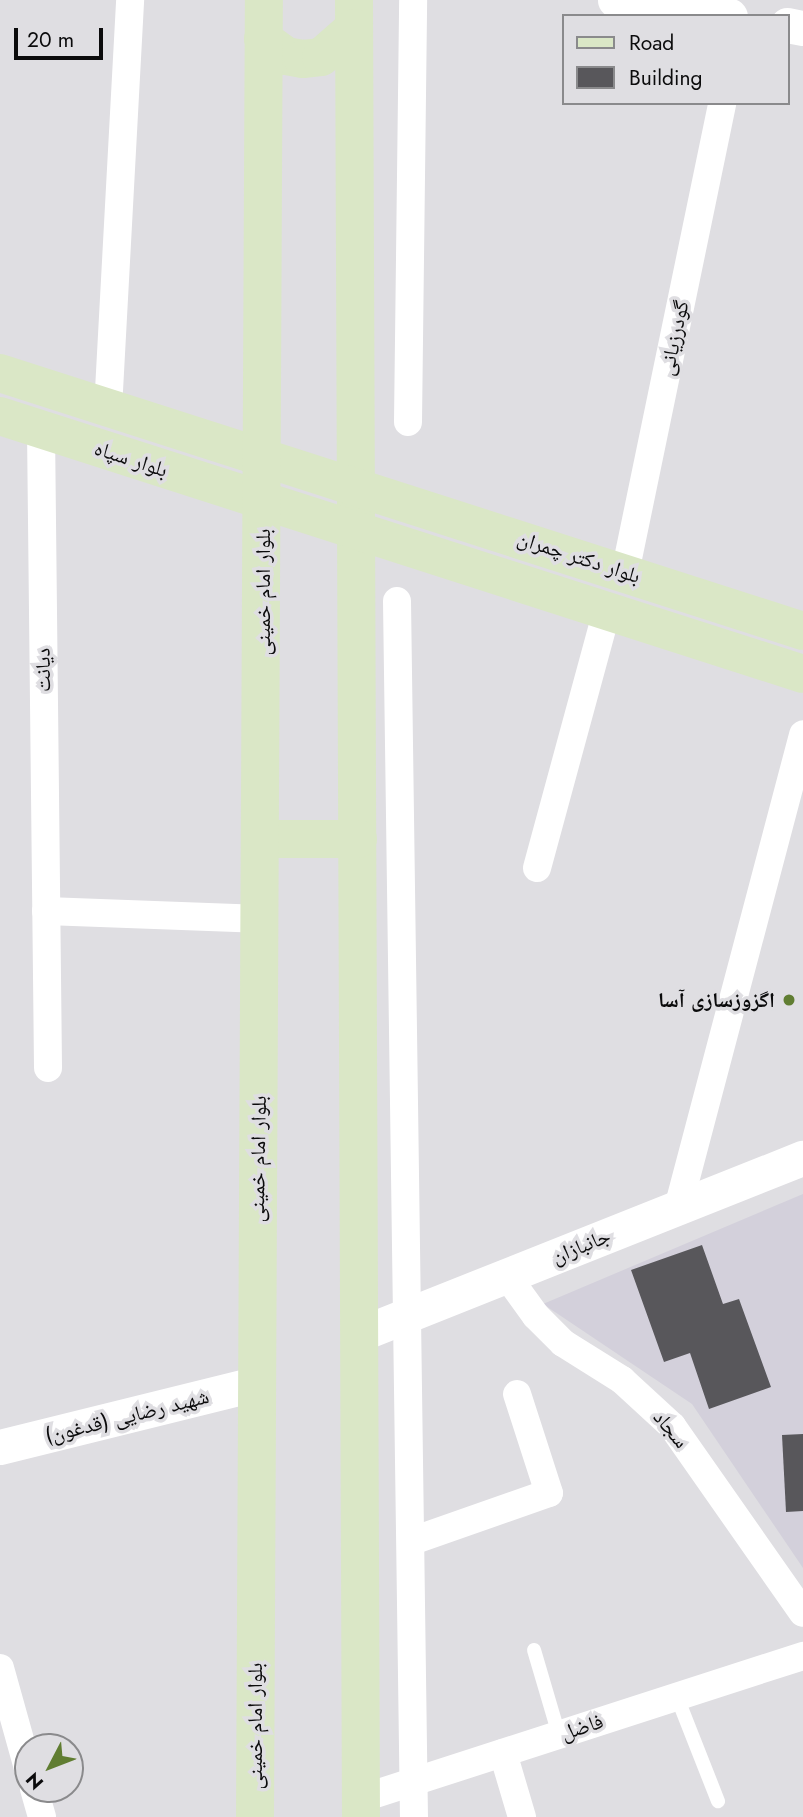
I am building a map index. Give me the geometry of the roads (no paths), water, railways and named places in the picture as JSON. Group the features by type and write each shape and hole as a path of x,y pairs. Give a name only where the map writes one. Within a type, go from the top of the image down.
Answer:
{"main road":[{"path":"262,459 264,0"},
{"path":"263,39 286,56 312,58 335,48 354,14"},
{"path":"354,14 360,1808"},
{"name":"بلوار سپاه","path":"0,373 262,459 355,484"},
{"name":"بلوار سپاه","path":"0,416 263,501 356,528"},
{"name":"بلوار امام خمینی","path":"256,1817 255,1384 261,919 262,459"},
{"name":"بلوار دکتر چمران","path":"355,484 803,631"},
{"name":"بلوار دکتر چمران","path":"356,528 803,674"},
{"path":"261,839 358,839"}],"street":[{"path":"108,409 130,0"},
{"path":"408,422 412,0"},
{"path":"615,0 716,14"},
{"name":"گودرزیانی","path":"625,573 722,105"},
{"name":"دیانت","path":"41,430 48,1068"},
{"path":"397,601 410,1314 414,1817"},
{"path":"537,868 607,610"},
{"path":"678,1208 803,734"},
{"path":"46,911 261,919"},
{"name":"جانبازان","path":"360,1334 803,1158"},
{"name":"سجاد","path":"507,1276 536,1316 564,1343 622,1380 672,1426 803,1613"},
{"name":"(قدغون) شهید رضایی","path":"0,1447 255,1384"},
{"path":"412,1541 549,1493 517,1394"},
{"name":"فاضل","path":"360,1808 414,1781 803,1656"},
{"path":"0,1668 18,1733"},
{"path":"503,1753 522,1817"}],"lane":[{"path":"534,1650 559,1735"},
{"path":"677,1697 718,1801"}],"place":[{"name":"اگزوزسازی آسا","path":"789,1000"}]}
